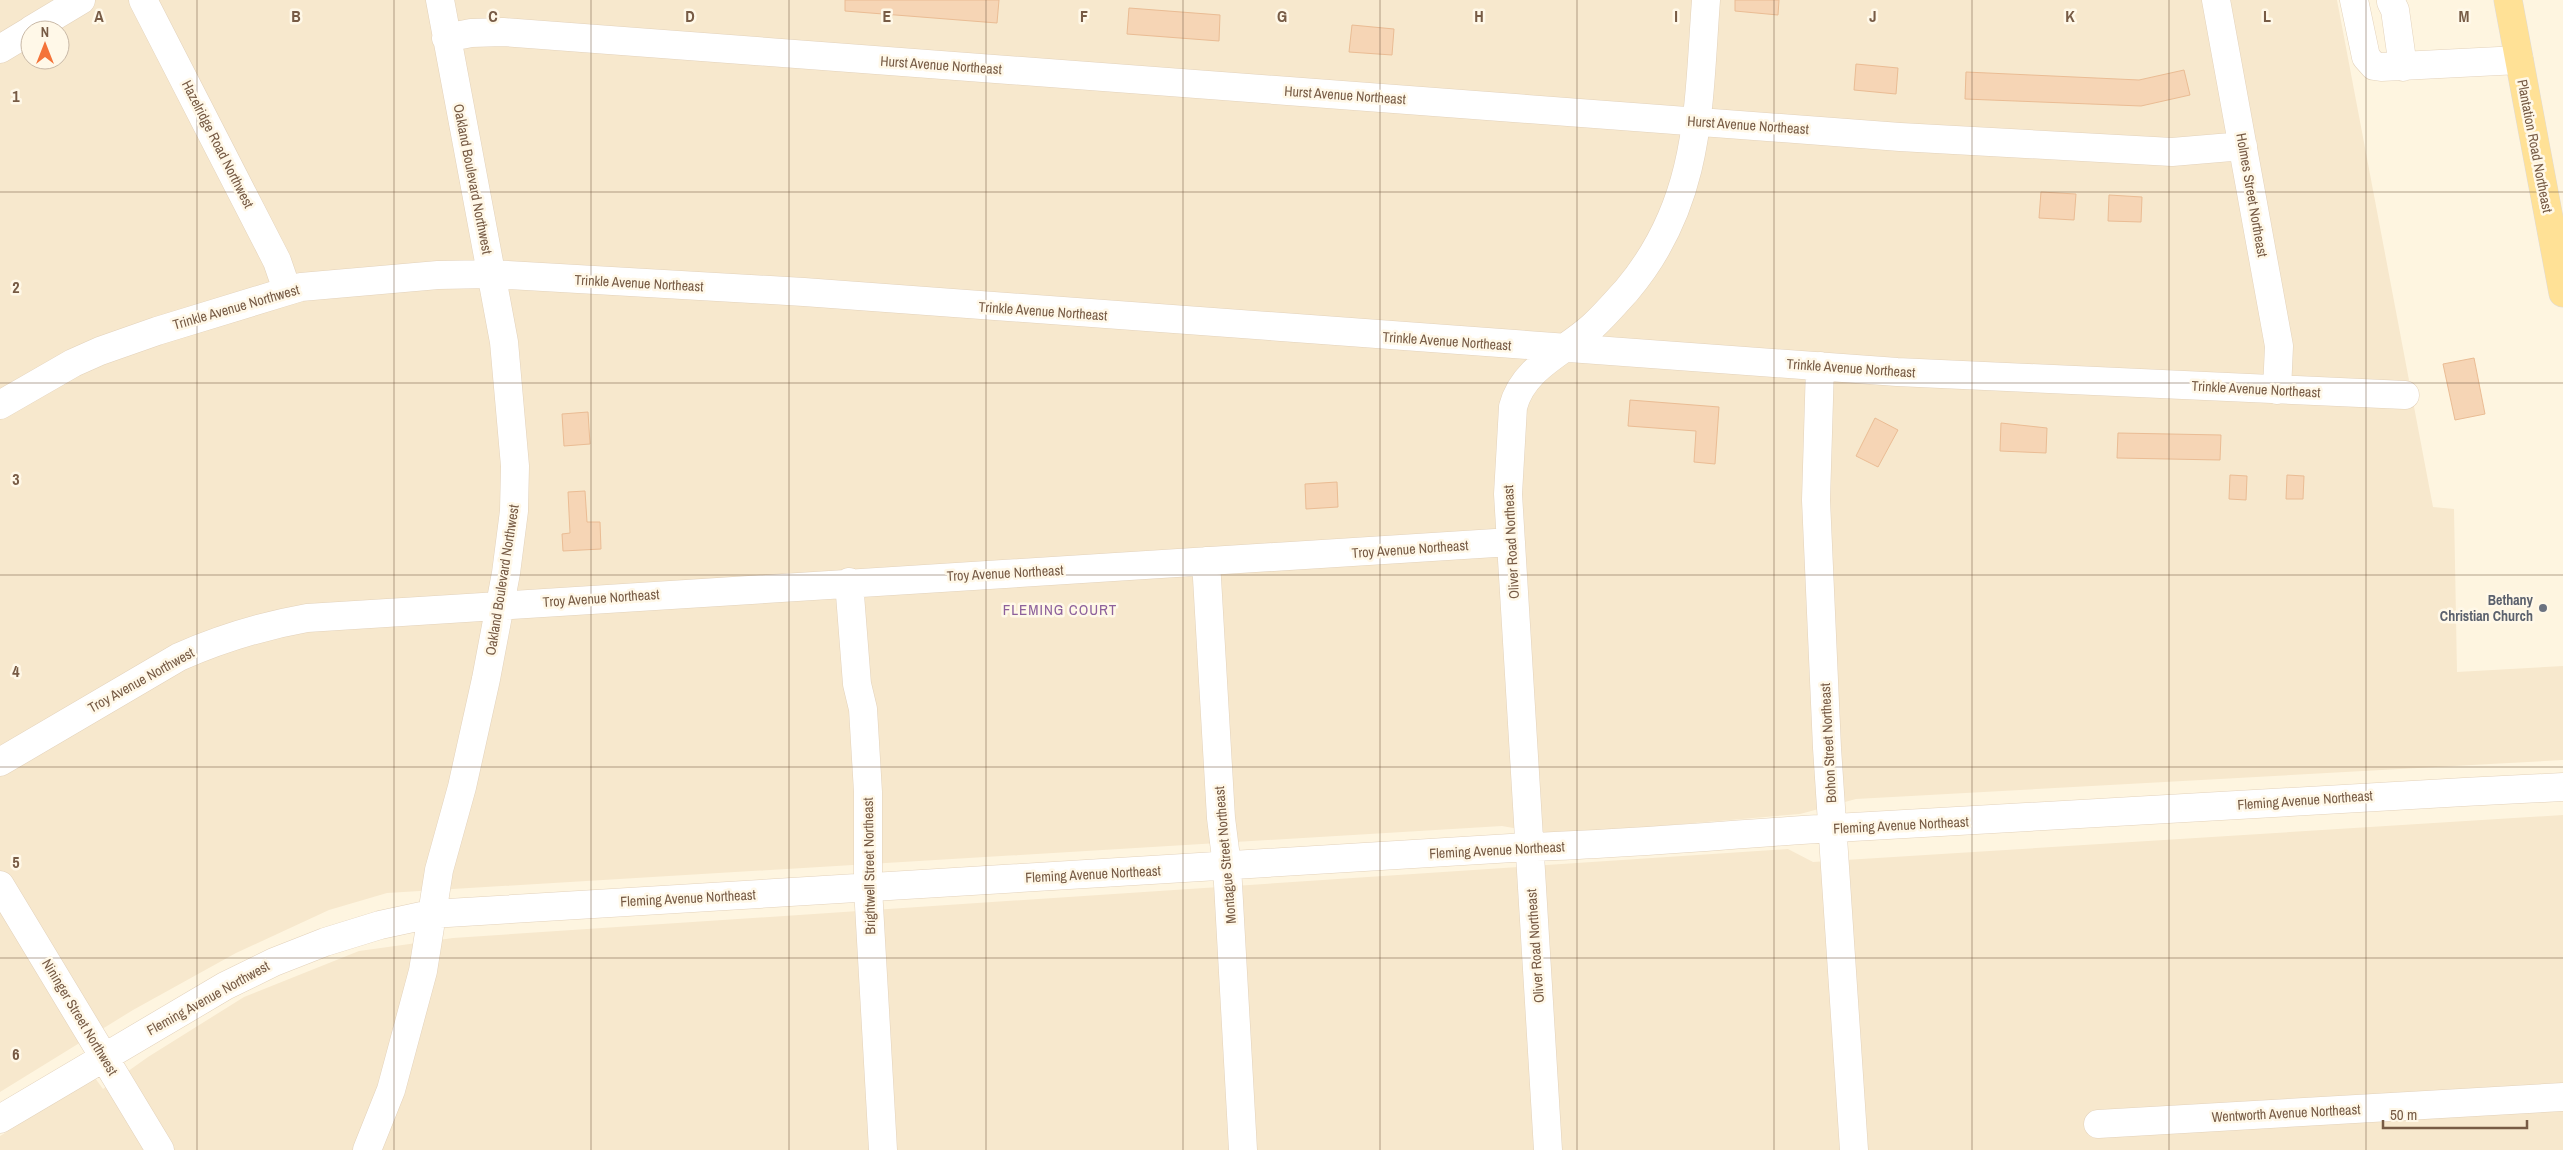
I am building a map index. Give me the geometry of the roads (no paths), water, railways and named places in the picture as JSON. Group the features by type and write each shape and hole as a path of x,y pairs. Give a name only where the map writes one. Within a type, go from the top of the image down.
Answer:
{"main road":[{"name":"Plantation Road Northeast","path":"2508,0 2562,284"}],"street":[{"path":"48,20 81,0"},
{"name":"Hazelridge Road Northwest","path":"143,0 277,261 287,290"},
{"name":"Oakland Boulevard Northwest","path":"366,1150 391,1090 412,1018 423,971 431,914 440,870 462,787 486,679 514,511 515,466 504,342 440,0"},
{"name":"Oliver Road Northeast","path":"1548,1150 1510,542 1508,456 1516,394 1531,373 1594,326 1627,289 1657,250 1682,193 1692,155 1697,121 1706,0"},
{"name":"Holmes Street Northeast","path":"2216,0 2279,346 2277,390"},
{"path":"2354,0 2366,57 2369,62 2381,68 2519,60"},
{"path":"2391,2 2395,10 2403,66"},
{"name":"Hurst Avenue Northeast","path":"446,38 472,33 503,32 1697,121 1900,138 2172,152 2243,146"},
{"path":"0,49 20,37"},
{"name":"Trinkle Avenue Northwest","path":"0,405 72,363 100,351 287,290 438,275 490,274"},
{"name":"Trinkle Avenue Northeast","path":"490,274 804,292 1565,349 1820,366 2405,395"},
{"name":"Bohon Street Northeast","path":"1820,366 1816,500 1833,828 1854,1150"},
{"name":"Troy Avenue Northeast","path":"500,604 1510,542"},
{"name":"Montague Street Northeast","path":"1206,561 1221,818 1227,866 1243,1150"},
{"name":"Brightwell Street Northeast","path":"849,582 863,718 868,792 868,888 883,1150"},
{"name":"Troy Avenue Northwest","path":"0,762 179,657 208,644 264,626 342,614 500,604"},
{"name":"Fleming Avenue Northeast","path":"431,914 1528,847 1622,844 1833,828 2563,787"},
{"name":"Nininger Street Northwest","path":"0,884 160,1150"},
{"name":"Fleming Avenue Northwest","path":"0,1120 104,1056 225,986 274,962 343,936 431,914"},
{"name":"Wentworth Avenue Northeast","path":"2098,1124 2563,1097"}],"place":[{"name":"Bethany Christian Church","path":"2543,608"}],"district":[{"name":"FLEMING COURT","path":"1060,609"}]}
